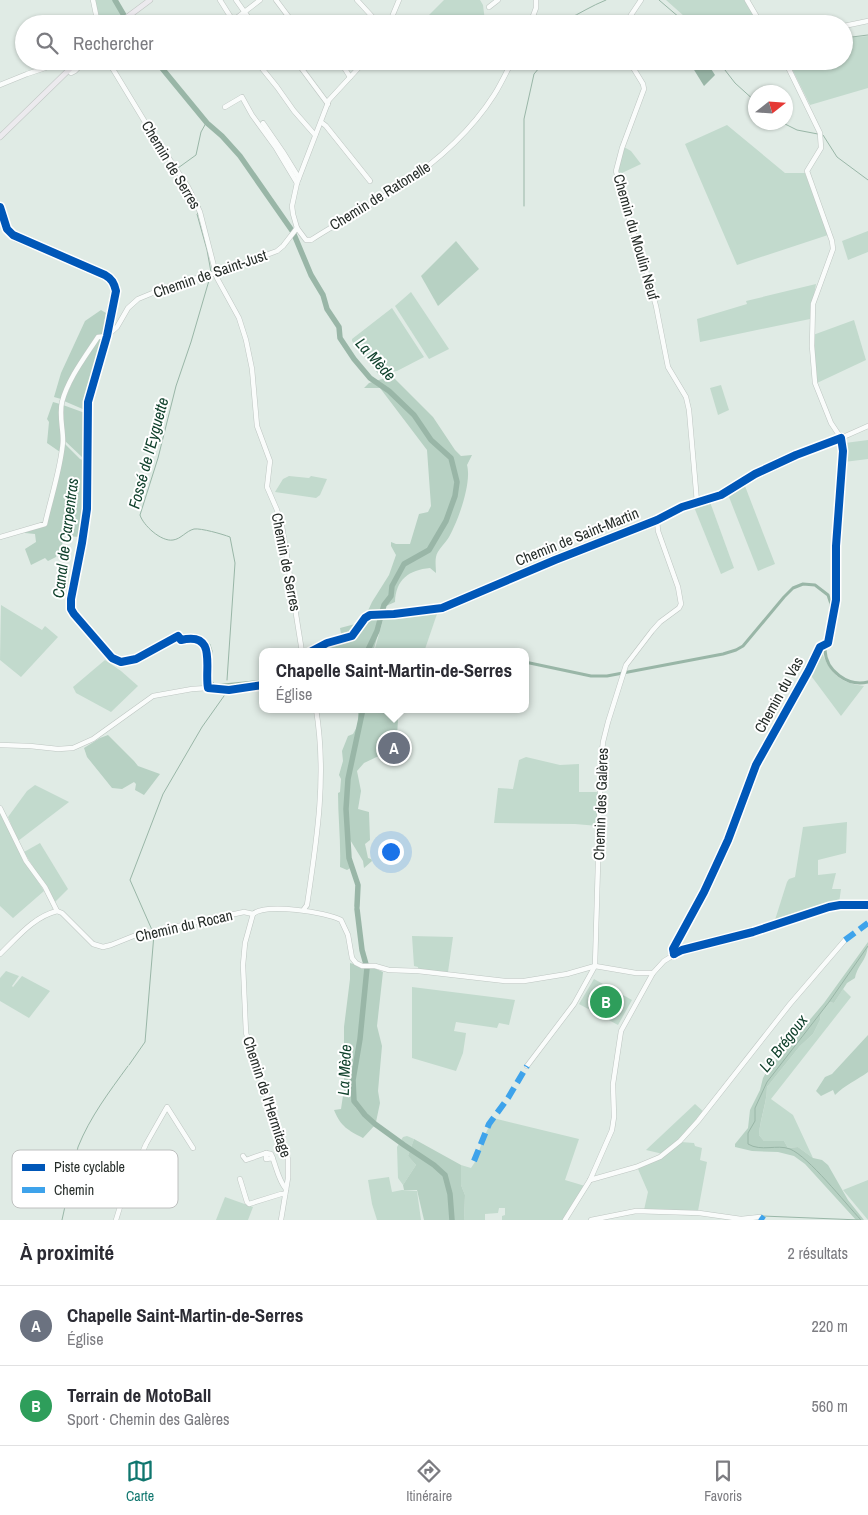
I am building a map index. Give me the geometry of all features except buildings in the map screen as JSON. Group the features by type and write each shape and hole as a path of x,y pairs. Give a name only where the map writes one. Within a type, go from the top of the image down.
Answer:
{"main road":[{"path":"129,15 150,0"},
{"path":"0,137 68,70"}],"street":[{"path":"93,0 96,15"},
{"path":"220,0 230,15"},
{"path":"236,0 244,13 260,0"},
{"path":"276,0 287,15"},
{"path":"357,0 371,15"},
{"path":"393,15 399,0"},
{"path":"489,7 498,0"},
{"path":"533,15 536,0"},
{"path":"631,15 640,0"},
{"path":"747,0 756,15"},
{"path":"853,24 868,21"},
{"path":"0,85 40,70"},
{"path":"68,70 74,72 76,70"},
{"name":"Chemin de Serres","path":"113,70 188,188 200,212 216,273 238,318 246,340 252,369 257,426 270,461 267,487 282,526 301,648"},
{"path":"264,70 294,111 315,135"},
{"path":"303,70 328,104"},
{"path":"346,70 350,76"},
{"path":"297,229 292,206 298,181 315,135 332,96 356,70"},
{"name":"Chemin de Ratonelle","path":"297,229 304,239 311,240 398,188 435,161 484,108 494,95 507,70"},
{"name":"Chemin du Moulin Neuf","path":"634,70 644,89 622,148 617,164 616,176 651,286 668,367 686,396 689,410 697,502"},
{"name":"Chemin du Vas","path":"674,954 673,949 704,892 728,840 756,765 820,647 828,643 835,612 836,546 843,451 841,438 831,423 815,383 812,346 813,304 833,249 832,241 807,171 820,151 822,144 820,135 789,70"},
{"path":"225,107 242,97 252,115 298,181"},
{"path":"321,122 370,181"},
{"path":"262,123 283,152 298,181"},
{"name":"Chemin de Saint-Just","path":"0,537 45,524 61,456 63,440 61,411 63,400 74,374 98,337 117,327 128,308 138,299 185,281 216,273 277,251 297,229"},
{"name":"Chemin de Saint-Martin","path":"318,648 327,643 352,636 365,618 370,615 442,608 697,502 721,495 775,465 868,426"},
{"name":"Chemin des Galères","path":"527,1066 574,1004 596,966 603,742 626,665 660,622 679,608 681,604 678,587 658,531 657,520"},
{"path":"0,746 30,746 58,750 73,748 93,739 154,696 192,689 229,690 259,686"},
{"path":"304,909 308,903 322,792 316,713"},
{"path":"0,808 26,861 45,887 57,911 33,923 0,954"},
{"path":"565,1220 590,1180 612,1130 614,1117 613,1084 621,1031 653,974 664,960 682,950 753,932 829,907 868,905"},
{"name":"Chemin du Rocan","path":"57,911 93,944 103,947 136,935 244,912 253,914 259,910 267,909 304,909 334,916 341,920 348,936 352,958 362,966 371,965 398,972 418,971 505,981 524,981 567,974 596,966"},
{"name":"Chemin de l'Hermitage","path":"253,914 245,943 243,966 244,1023 250,1049 288,1159 289,1171 281,1220"},
{"path":"590,1180 660,1158 680,1141 698,1121 790,1004 845,940"},
{"path":"596,966 636,974 653,974"},
{"path":"143,1150 167,1107 193,1148"},
{"path":"240,1179 248,1203 285,1192 270,1152 246,1160 243,1156"},
{"path":"277,1195 279,1200 284,1203"},
{"path":"591,1220 636,1210 699,1213 741,1219 760,1217"}],"shaded area":[{"path":"94,0 113,0 121,15 97,15"},
{"path":"444,0 480,0 483,5 484,15 429,15"},
{"path":"666,0 744,0 753,15 683,15"},
{"path":"868,36 868,88 810,105 792,70 853,70 853,37"},
{"path":"694,70 712,70 715,75 704,86"},
{"path":"727,125 785,173 805,173 828,235 737,265 685,144"},
{"path":"624,147 631,151 641,164 618,173 619,160"},
{"path":"868,231 868,252 848,260 842,241"},
{"path":"456,241 479,269 438,306 421,276"},
{"path":"816,284 810,319 700,342 697,319 747,304 746,301"},
{"path":"411,292 449,349 429,359 395,306"},
{"path":"392,308 424,357 397,371 380,376 352,339"},
{"path":"101,310 106,313 102,334 97,335 61,399 54,397 61,373 85,321"},
{"path":"854,320 866,360 817,383 813,335"},
{"path":"99,338 102,338 85,410 64,401 75,376"},
{"path":"392,376 433,417 461,456 472,455 467,465 468,482 453,530 437,554 436,573 430,568 416,571 405,577 398,587 395,602 386,606 374,648 319,648 326,643 325,641 341,634 340,628 359,623 366,615 389,575 396,555 391,542 410,544 419,514 428,512 431,506 427,450 380,388 364,388 369,383"},
{"path":"721,385 729,410 718,415 710,388"},
{"path":"53,402 60,404 60,452 47,443 49,422 47,419"},
{"path":"63,405 85,413 85,458 64,440"},
{"path":"868,440 868,459 844,462 845,443"},
{"path":"63,442 80,459 85,461 80,537 66,536 56,557 48,561 45,558 31,565 25,549 36,542 35,534 25,532 46,525"},
{"path":"289,476 309,478 311,476 327,479 320,495 316,498 275,492 283,479"},
{"path":"745,486 775,564 758,571 729,497"},
{"path":"710,502 734,568 721,574 694,507"},
{"path":"1,605 42,630 45,626 58,637 21,677 0,660"},
{"path":"438,611 425,648 375,648 384,616"},
{"path":"821,650 836,676 855,685 864,686 841,716 809,673"},
{"path":"105,660 138,686 111,712 76,693 73,687"},
{"path":"358,713 400,713 398,719 397,737 384,739 385,753 364,763 357,771 361,791 358,809 369,812 370,840 365,844 368,858 372,861 364,868 363,861 349,838 349,858 352,867 347,870 340,867 338,793 340,792 341,779 339,775 343,761 342,751 348,736 353,734 358,725"},
{"path":"108,735 138,766 160,774 144,795 135,790 136,784 134,782 122,789 112,788 87,757 84,748"},
{"path":"526,757 560,765 579,764 579,792 599,792 598,826 494,823 498,788 513,789 519,760"},
{"path":"35,785 69,802 18,841 8,817 27,791"},
{"path":"0,811 22,857 44,891 13,918 0,906"},
{"path":"847,822 846,853 818,860 818,875 836,873 832,889 841,889 839,903 774,923 787,882 795,877 803,827"},
{"path":"40,843 68,889 55,902 24,852"},
{"path":"412,936 453,937 448,972 418,970 418,967 414,966"},
{"path":"868,942 865,958 855,978 847,983 834,1003 829,1002 821,1012 820,1020 813,1034 800,1046 767,1087 759,1135 764,1141 784,1141 788,1148 798,1147 813,1158 822,1160 828,1165 848,1200 864,1220 856,1220 805,1164 794,1156 778,1152 752,1151 735,1147 735,1144 748,1128 750,1110 768,1069 824,1003"},
{"path":"350,963 365,967 366,970 362,1024 351,1086 353,1104 361,1114 375,1125 363,1138 346,1127 339,1120 334,1110 341,1109 344,1089 344,1027"},
{"path":"372,967 383,972 377,1026 382,1046 378,1091 380,1103 376,1122 365,1114 355,1101 354,1080 362,1038 368,968"},
{"path":"6,971 19,976 13,987 22,976 50,991 29,1018 0,1001 0,978"},
{"path":"594,979 632,1000 618,1025 579,1004"},
{"path":"412,987 515,1000 509,1025 499,1023 497,1028 456,1022 454,1031 466,1033 463,1053 456,1071 412,1058"},
{"path":"843,989 851,997 771,1099 793,1115 813,1158 798,1147 788,1148 784,1141 764,1141 759,1135 767,1087 800,1046 813,1034 820,1020 821,1012 829,1002 834,1003"},
{"path":"868,1035 868,1072 835,1095 833,1090 821,1096 816,1091 825,1077 832,1074"},
{"path":"695,1104 704,1112 663,1154 646,1150"},
{"path":"493,1118 579,1139 565,1180 585,1186 564,1220 502,1220 502,1216 505,1215 505,1208 499,1208 498,1213 485,1214 485,1220 464,1220 465,1195 461,1185 461,1165 471,1168"},
{"path":"407,1136 414,1139 408,1156 416,1165 403,1185 398,1178 397,1147 403,1137"},
{"path":"414,1139 461,1165 461,1185 465,1195 464,1220 424,1220 417,1190 404,1190 403,1185 416,1165 408,1156"},
{"path":"681,1142 694,1143 695,1146 702,1148 700,1160 707,1162 698,1211 644,1210 648,1192 638,1169"},
{"path":"389,1177 392,1192 402,1190 417,1191 421,1220 377,1220 368,1180"},
{"path":"868,1180 868,1220 843,1190"},
{"path":"225,1197 253,1207 248,1220 216,1220"}],"waterway":[{"name":"La Mède","path":"115,0 124,15"},
{"path":"576,15 606,0"},
{"name":"Le Brégoux","path":"659,0 676,15"},
{"path":"853,37 868,35"},
{"name":"La Mède","path":"163,70 207,123 240,156 293,232 311,275 323,295 327,309 339,327 340,338 354,359 370,378 389,391 414,415 431,440 451,458 457,482 455,496 446,521 429,550 404,564 392,586 391,596 384,605 377,631 369,648"},
{"path":"524,206 524,119 534,74 537,70"},
{"name":"Le Brégoux","path":"725,70 735,83 748,95"},
{"name":"Fossé de l'Eyguette","path":"178,168 196,155 201,132 206,123"},
{"name":"Le Brégoux","path":"793,128 823,135 837,157 868,180"},
{"name":"Fossé de l'Eyguette","path":"194,195 200,207"},
{"name":"Fossé de l'Eyguette","path":"199,212 197,214 211,272"},
{"name":"Canal de Carpentras","path":"0,216 6,233 15,240 102,276 108,279 113,287 87,402 84,522 68,598 69,610 110,659 121,664 136,662 181,638 198,637 209,645 211,651 209,678 214,686 259,681"},
{"name":"Fossé de l'Eyguette","path":"210,277 176,386 158,458 140,515 153,532 168,540 181,537 194,529 206,530 230,537 235,563 227,680"},
{"path":"842,484 844,438"},
{"name":"Canal de Carpentras","path":"529,663 591,676 607,676 723,654 743,646 784,597 793,588 803,584 815,585 828,595 831,604 830,620"},
{"name":"Canal de Carpentras","path":"829,626 825,647 829,665 839,676 846,680 860,683 868,682"},
{"name":"Fossé de l'Eyguette","path":"152,930 130,880 163,794 202,727 224,696"},
{"name":"La Mède","path":"357,906 358,885 349,858 346,809 348,779 362,713"},
{"name":"La Mède","path":"357,909 362,950 367,968 360,1039 353,1080 354,1101 375,1124 434,1165 445,1175 450,1194 452,1220"},
{"name":"Fossé de l'Eyguette","path":"129,1065 145,1042 154,934"},
{"name":"Le Brégoux","path":"861,1220 817,1170 798,1154 790,1149 780,1147 764,1148 748,1144 748,1133 755,1121 755,1108 767,1082 829,1002 868,946"},
{"name":"Fossé de l'Eyguette","path":"77,1150 94,1115 128,1066"},
{"name":"Fossé de l'Eyguette","path":"62,1220 65,1208"},
{"path":"762,1216 860,1220"}],"marked path":[{"path":"845,940 868,923"},
{"path":"474,1161 489,1124 508,1098 527,1066"},
{"path":"760,1217 764,1220"}],"cycle path":[{"path":"0,207 7,229 13,235 105,275 112,282 116,291 107,336 88,402 87,509 71,599 71,609 112,658 121,662 136,659 178,636 181,640 193,639 200,641 205,646 208,688 229,690 259,686"},
{"path":"318,648 327,643 352,636 365,618 370,615 442,608 555,560 657,520 682,507 721,495 755,474 796,455 841,438 843,451 836,546 836,600 828,643 820,647 756,765 728,840 704,892 673,949 674,954"},
{"path":"674,954 682,950 753,932 829,907 868,905"}],"place":[{"name":"Chapelle Saint-Martin-de-Serres","path":"394,748"},
{"name":"Terrain de MotoBall","path":"606,1002"}]}
